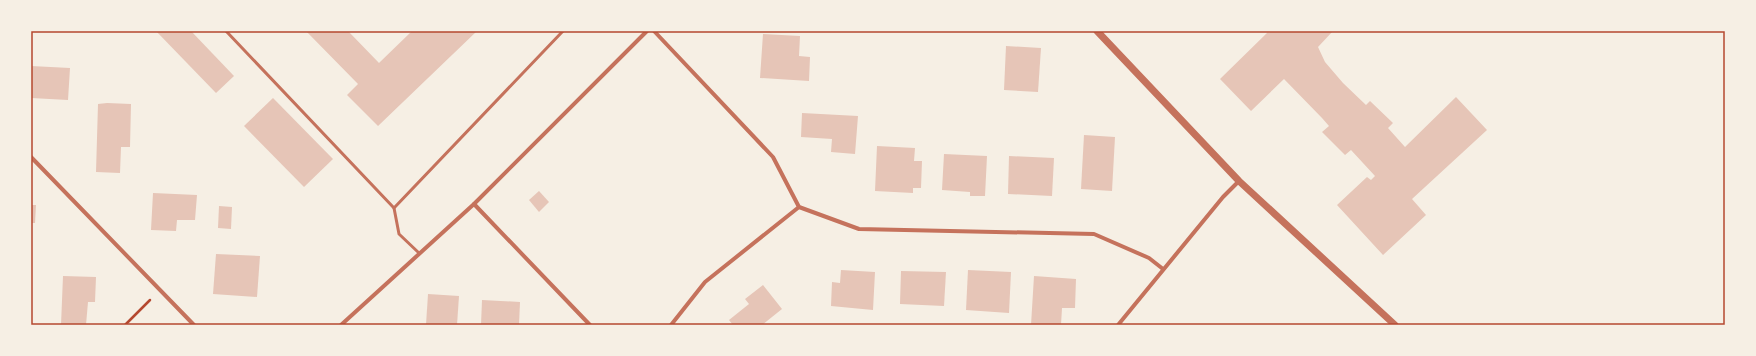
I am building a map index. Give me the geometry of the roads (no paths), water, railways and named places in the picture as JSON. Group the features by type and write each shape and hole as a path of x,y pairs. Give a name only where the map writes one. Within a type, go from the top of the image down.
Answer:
{"street":[{"path":"341,325 474,204 647,31"},
{"path":"654,31 773,157 799,207 859,229 1094,234 1149,258 1163,269"},
{"path":"1097,31 1239,181 1395,325"},
{"path":"31,157 194,325"},
{"path":"1118,325 1163,269 1239,181"},
{"path":"474,204 590,325"},
{"path":"671,325 705,282 799,207"}],"lane":[{"path":"226,31 394,208 399,234 419,253"},
{"path":"394,208 563,31"}]}
